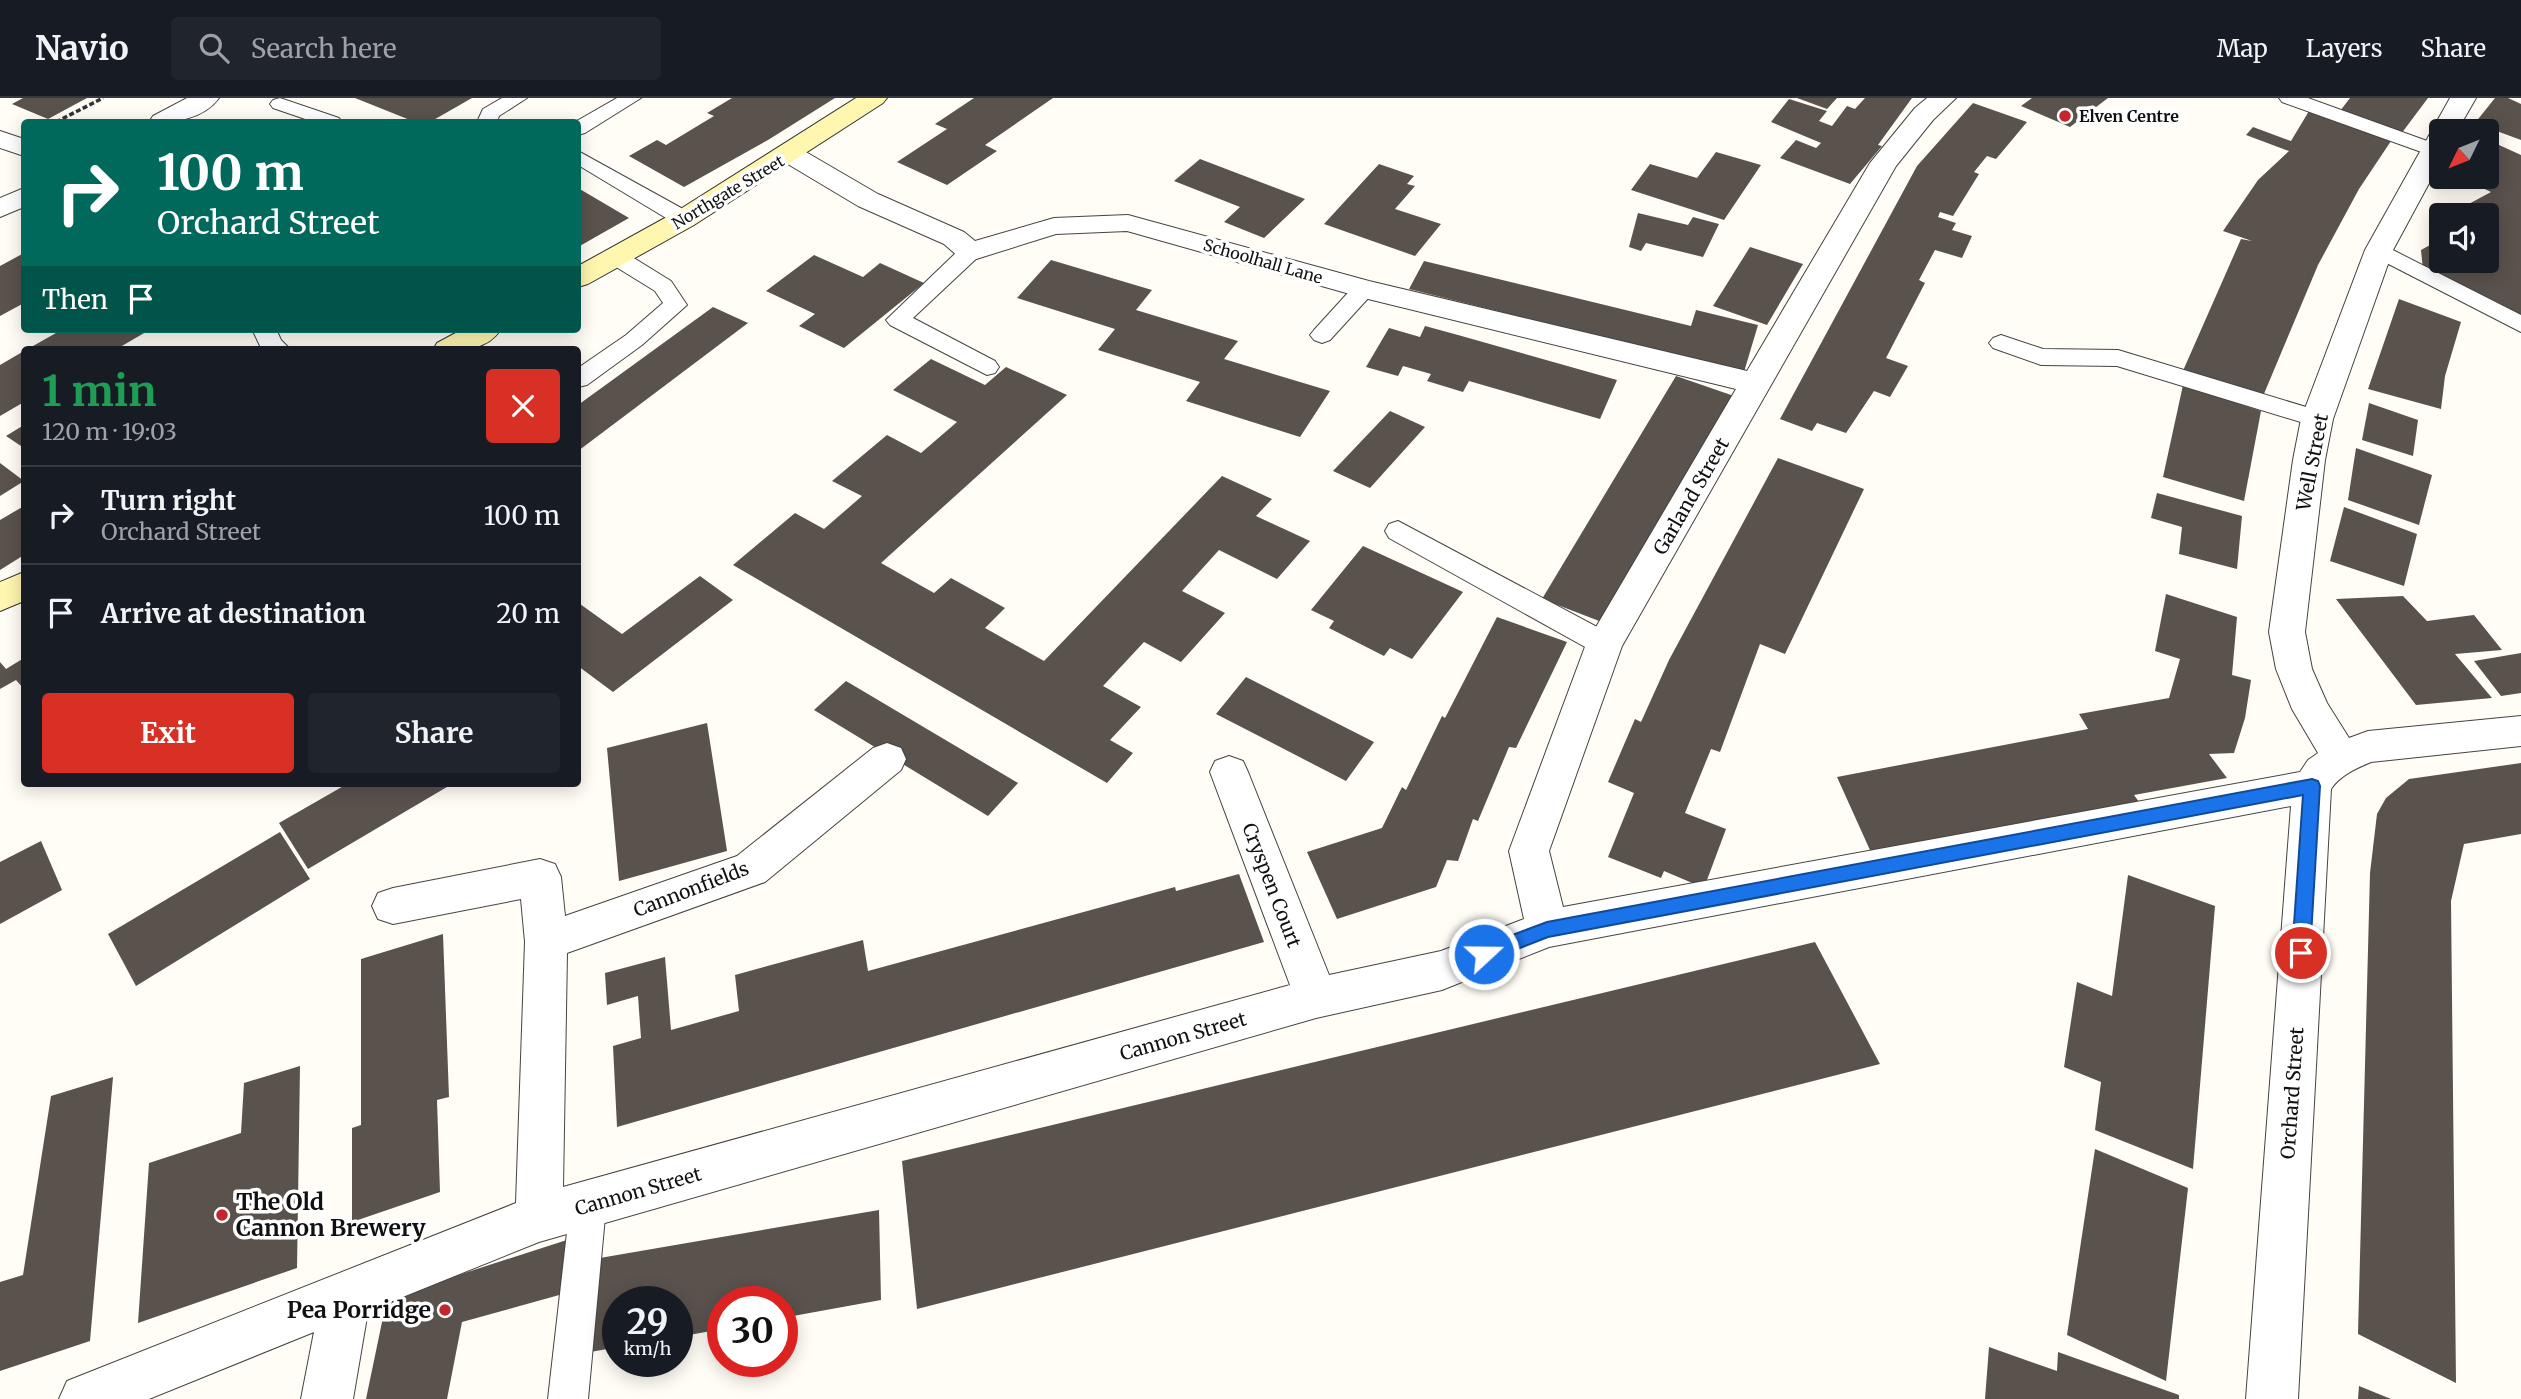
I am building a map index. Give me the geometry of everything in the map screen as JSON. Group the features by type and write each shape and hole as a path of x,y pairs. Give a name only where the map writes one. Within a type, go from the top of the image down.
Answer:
{"street":[{"path":"168,119 206,98"},
{"name":"Northgate Street","path":"581,276 684,219 790,154 874,98"},
{"name":"Garland Street","path":"1547,929 1529,851 1604,644 1884,163 1924,114 1944,98"},
{"name":"Well Street","path":"2451,119 2463,98"},
{"path":"0,139 21,147"},
{"path":"790,154 868,200 954,238 970,252"},
{"name":"Well Street","path":"2327,772 2311,709 2298,679 2287,632 2309,460 2317,419 2379,250 2429,159"},
{"path":"0,209 21,198"},
{"name":"Schoolhall Lane","path":"970,252 1054,226 1128,223 1364,289 1757,384"},
{"path":"455,346 479,333"},
{"path":"0,598 21,587"},
{"name":"Cannon Street","path":"85,1399 539,1218 1316,998 1442,970 1547,929 2327,772 2368,747 2521,731"},
{"name":"Cannonfields","path":"546,943 751,869 887,759"},
{"name":"Cryspen Court","path":"1228,772 1316,998"},
{"name":"Orchard Street","path":"2272,1399 2327,772"},
{"path":"393,906 540,877 546,943 539,1218"},
{"path":"327,1399 346,1293"}],"lane":[{"path":"488,119 490,113 517,98"},
{"path":"581,127 631,98"},
{"path":"2289,98 2429,136"},
{"path":"280,104 323,119"},
{"path":"581,159 684,219"},
{"path":"2379,250 2521,325"},
{"path":"970,252 898,320 988,367"},
{"path":"581,377 634,340 675,305 663,286 616,257"},
{"path":"1322,335 1364,289"},
{"path":"2001,343 2040,357 2118,358 2317,419"},
{"path":"1398,531 1604,644"},
{"path":"568,1399 587,1206"}],"path":[{"path":"62,119 103,98"}],"building":[{"path":"23,98 87,98 48,119 12,104"},
{"path":"355,98 472,98 435,119 408,119"},
{"path":"732,98 835,98 768,140 684,187 629,156 657,140 666,145 714,116 707,113"},
{"path":"974,98 1053,98 985,145 997,151 947,185 897,162 947,129 935,124"},
{"path":"1797,98 1837,98 1827,109"},
{"path":"1865,98 1912,98 1878,145 1882,146 1850,184 1780,158 1796,140 1816,148 1821,143 1771,122 1789,99 1827,111 1819,121 1832,126 1847,106 1855,109"},
{"name":"Elven Centre","path":"2032,98 2108,98 2070,127 2021,106"},
{"path":"2350,98 2428,98 2401,134 2340,111"},
{"path":"2495,98 2508,98 2521,104 2521,140 2499,132 2499,119 2478,119"},
{"path":"1973,103 2027,122 1996,159 1987,156 1974,172 1979,174 1953,216 1940,212 1938,217 1956,223 1952,230 1972,236 1962,258 1935,250 1919,280 1925,283 1886,358 1908,366 1890,397 1874,391 1846,433 1817,423 1812,431 1780,419 1917,166"},
{"path":"2309,111 2391,141 2359,189 2318,265 2261,401 2182,373 2241,239 2252,241 2223,231 2258,180 2289,151 2246,135 2253,127 2291,141"},
{"path":"2499,145 2521,155 2521,321 2423,270 2421,250 2429,246 2429,273 2499,273 2499,203 2471,203 2491,192 2485,189 2499,189"},
{"path":"1716,152 1761,165 1724,220 1631,190 1650,164 1697,178"},
{"path":"1200,159 1305,199 1264,238 1224,222 1240,207 1174,181"},
{"path":"1379,164 1414,176 1407,184 1415,186 1395,209 1441,224 1415,256 1324,224"},
{"path":"581,190 629,218 581,245"},
{"path":"1638,213 1688,225 1693,217 1719,224 1703,257 1646,243 1641,251 1629,247"},
{"path":"1750,247 1803,264 1767,325 1713,306"},
{"path":"21,255 21,305 0,316 0,266"},
{"path":"814,255 863,277 880,263 924,283 844,348 799,326 815,314 766,291"},
{"path":"1051,260 1152,290 1136,310 1238,341 1224,359 1330,391 1300,437 1186,401 1200,382 1098,350 1115,329 1017,298"},
{"path":"1424,261 1691,326 1696,310 1758,325 1744,372 1409,289"},
{"path":"2399,299 2461,322 2445,376 2441,409 2368,389"},
{"path":"713,307 748,323 581,449 581,403"},
{"path":"1425,326 1617,380 1600,419 1469,381 1463,392 1427,381 1431,374 1403,366 1398,376 1366,367 1389,328 1420,337"},
{"path":"56,333 144,333 122,346 33,346"},
{"path":"21,353 21,404 0,416 0,365"},
{"path":"931,359 985,385 1006,367 1067,395 881,563 934,593 951,578 1005,608 985,628 1044,661 1222,476 1272,499 1256,516 1310,541 1277,579 1219,550 1182,591 1225,613 1181,662 1144,642 1103,686 1141,707 1110,740 1133,753 1107,783 733,565 795,513 824,529 862,496 832,481 887,435 921,453 957,422 893,390"},
{"path":"1676,376 1734,396 1607,624 1542,599"},
{"path":"2183,385 2261,411 2244,501 2163,477"},
{"path":"2369,403 2418,420 2413,456 2362,440"},
{"path":"1390,411 1425,427 1370,488 1333,471"},
{"path":"21,427 21,446 6,436"},
{"path":"2356,448 2432,475 2419,525 2348,500"},
{"path":"1778,458 1864,489 1785,654 1760,644 1720,752 1711,749 1685,813 1726,829 1704,888 1664,871 1661,878 1608,857 1634,793 1608,782 1635,719 1641,722 1669,660"},
{"path":"0,463 21,479 21,483 0,496"},
{"path":"2157,493 2242,516 2237,569 2179,554 2182,527 2151,518"},
{"path":"2344,507 2417,534 2404,586 2330,561"},
{"path":"21,508 21,557 0,570 0,520"},
{"path":"1363,546 1463,592 1412,659 1390,648 1384,656 1329,628 1334,621 1311,610"},
{"path":"700,576 733,600 613,692 581,668 581,605 622,634"},
{"path":"2166,594 2237,617 2232,675 2251,680 2245,718 2234,753 2209,754 2227,778 2134,795 2145,810 1874,859 1837,777 2088,729 2079,714 2169,698 2180,659 2155,651"},
{"path":"2403,596 2427,621 2474,615 2502,650 2455,654 2492,698 2416,705 2336,599"},
{"path":"1497,617 1567,642 1516,748 1509,747 1478,821 1473,819 1458,861 1447,860 1436,887 1337,919 1307,852 1382,828 1402,787 1406,790 1442,716 1445,718"},
{"path":"2521,653 2521,693 2501,696 2474,661"},
{"path":"21,660 21,686 16,680 0,689 0,662 6,669"},
{"path":"1246,677 1374,742 1346,781 1216,714"},
{"path":"846,681 1018,783 988,816 814,710"},
{"path":"707,723 727,851 619,881 607,748"},
{"path":"2521,763 2521,834 2464,844 2451,901 2456,1383 2358,1334 2370,873 2377,814 2386,798 2409,779"},
{"path":"342,787 447,787 308,869 279,823"},
{"path":"280,832 310,879 136,986 108,934"},
{"path":"41,841 62,890 0,924 0,862"},
{"path":"1239,874 1264,942 617,1127 613,1046 641,1038 638,996 607,1005 605,973 665,957 671,1030 739,1011 735,975 863,940 868,971 1175,887 1176,891"},
{"path":"2128,875 2215,906 2193,1169 2095,1130 2101,1082 2064,1067 2077,982 2112,996"},
{"path":"443,934 449,1097 437,1100 440,1192 352,1222 352,1128 361,1125 361,959"},
{"path":"1815,942 1880,1064 917,1309 902,1161"},
{"name":"The Old Cannon Brewery","path":"300,1066 297,1268 138,1323 149,1163 241,1133 244,1083"},
{"path":"113,1077 90,1341 0,1371 0,1282 23,1275 51,1096"},
{"path":"2095,1149 2188,1188 2166,1381 2067,1335"},
{"path":"879,1210 881,1300 798,1315 798,1286 707,1286 707,1332 693,1334 693,1286 602,1286 602,1350 585,1353 594,1259"},
{"name":"Pea Porridge","path":"573,1238 570,1292 462,1322 447,1399 366,1399 387,1298"},
{"path":"1989,1347 2057,1371 2058,1352 2179,1395 2179,1399 1985,1399"},
{"path":"2359,1386 2391,1399 2358,1399"}],"place":[{"name":"Elven Centre","path":"2065,116"},
{"name":"The Old Cannon Brewery","path":"222,1215"},
{"name":"Pea Porridge","path":"445,1310"}],"route":[{"path":"1484,954 1547,929 2312,786 2301,953"}]}
